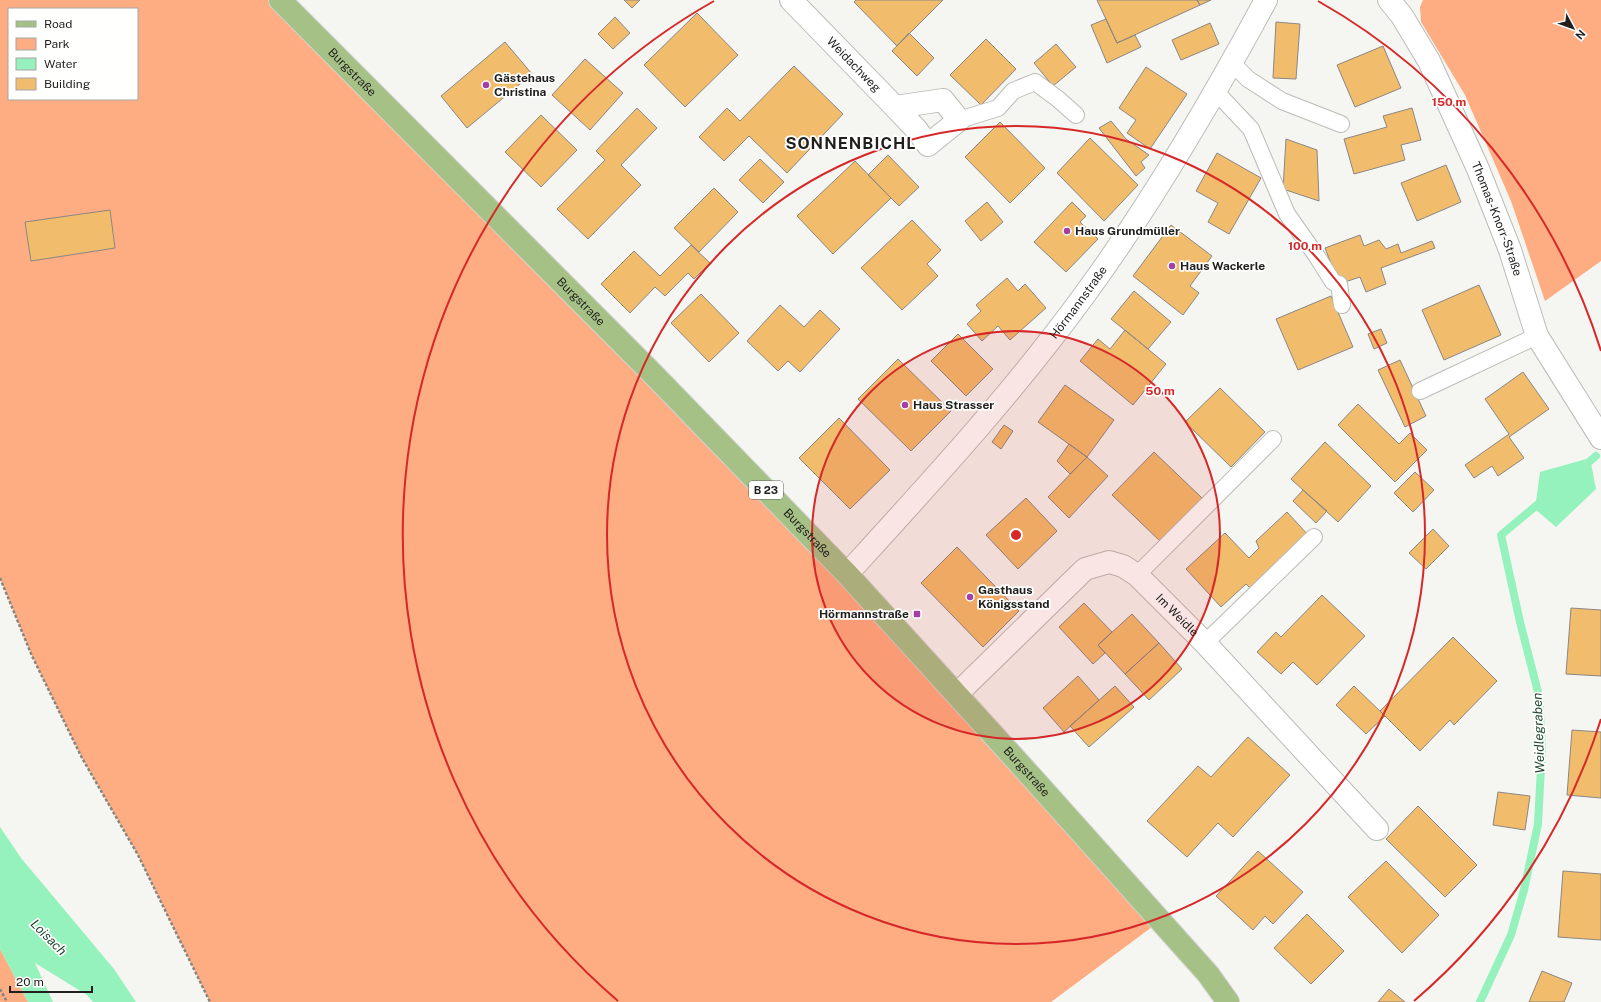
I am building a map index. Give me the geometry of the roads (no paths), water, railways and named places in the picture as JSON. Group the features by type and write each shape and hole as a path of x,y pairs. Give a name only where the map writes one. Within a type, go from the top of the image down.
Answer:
{"main road":[{"name":"Burgstraße","path":"290,4 847,574 957,694 1208,974 1222,1000"}],"street":[{"name":"Weidachweg","path":"791,0 895,106 928,145 959,120"},
{"name":"Hörmannstraße","path":"847,574 1014,387 1088,290 1178,157 1216,92 1266,0"},
{"name":"Thomas-Knorr-Straße","path":"1398,5 1428,61 1478,169 1510,250 1537,336 1601,438"},
{"path":"895,106 943,100 959,120"},
{"name":"Im Weidle","path":"957,694 1085,569 1109,562 1123,566 1137,575 1205,643 1377,829"}],"lane":[{"path":"1232,63 1248,79 1282,101 1341,124"},
{"path":"959,120 998,108 1013,91 1035,82 1076,115"},
{"path":"1216,92 1251,129 1287,214 1333,282 1338,284 1342,305"},
{"path":"1420,392 1537,336"},
{"path":"1137,575 1272,439"},
{"path":"1205,643 1314,537"}],"water":[{"path":"1590,458 1596,489 1556,527 1535,509 1540,472"},
{"name":"Loisach","path":"0,827 21,858 114,969 136,1002 93,1002 87,995 35,963 53,1002 28,1002 0,949"}],"waterway":[{"name":"Weidlegraben","path":"1583,467 1596,456"},
{"name":"Weidlegraben","path":"1480,1002 1511,935 1524,890 1538,824 1542,749 1539,696 1520,622 1501,535 1543,500"}],"place":[{"name":"Gästehaus Christina","path":"486,85"},
{"name":"Haus Grundmüller","path":"1067,231"},
{"name":"Haus Wackerle","path":"1172,266"},
{"name":"Haus Strasser","path":"905,405"},
{"name":"Gasthaus Königsstand","path":"970,597"},
{"name":"Hörmannstraße","path":"917,614"}],"district":[{"name":"SONNENBICHL","path":"851,143"}]}
